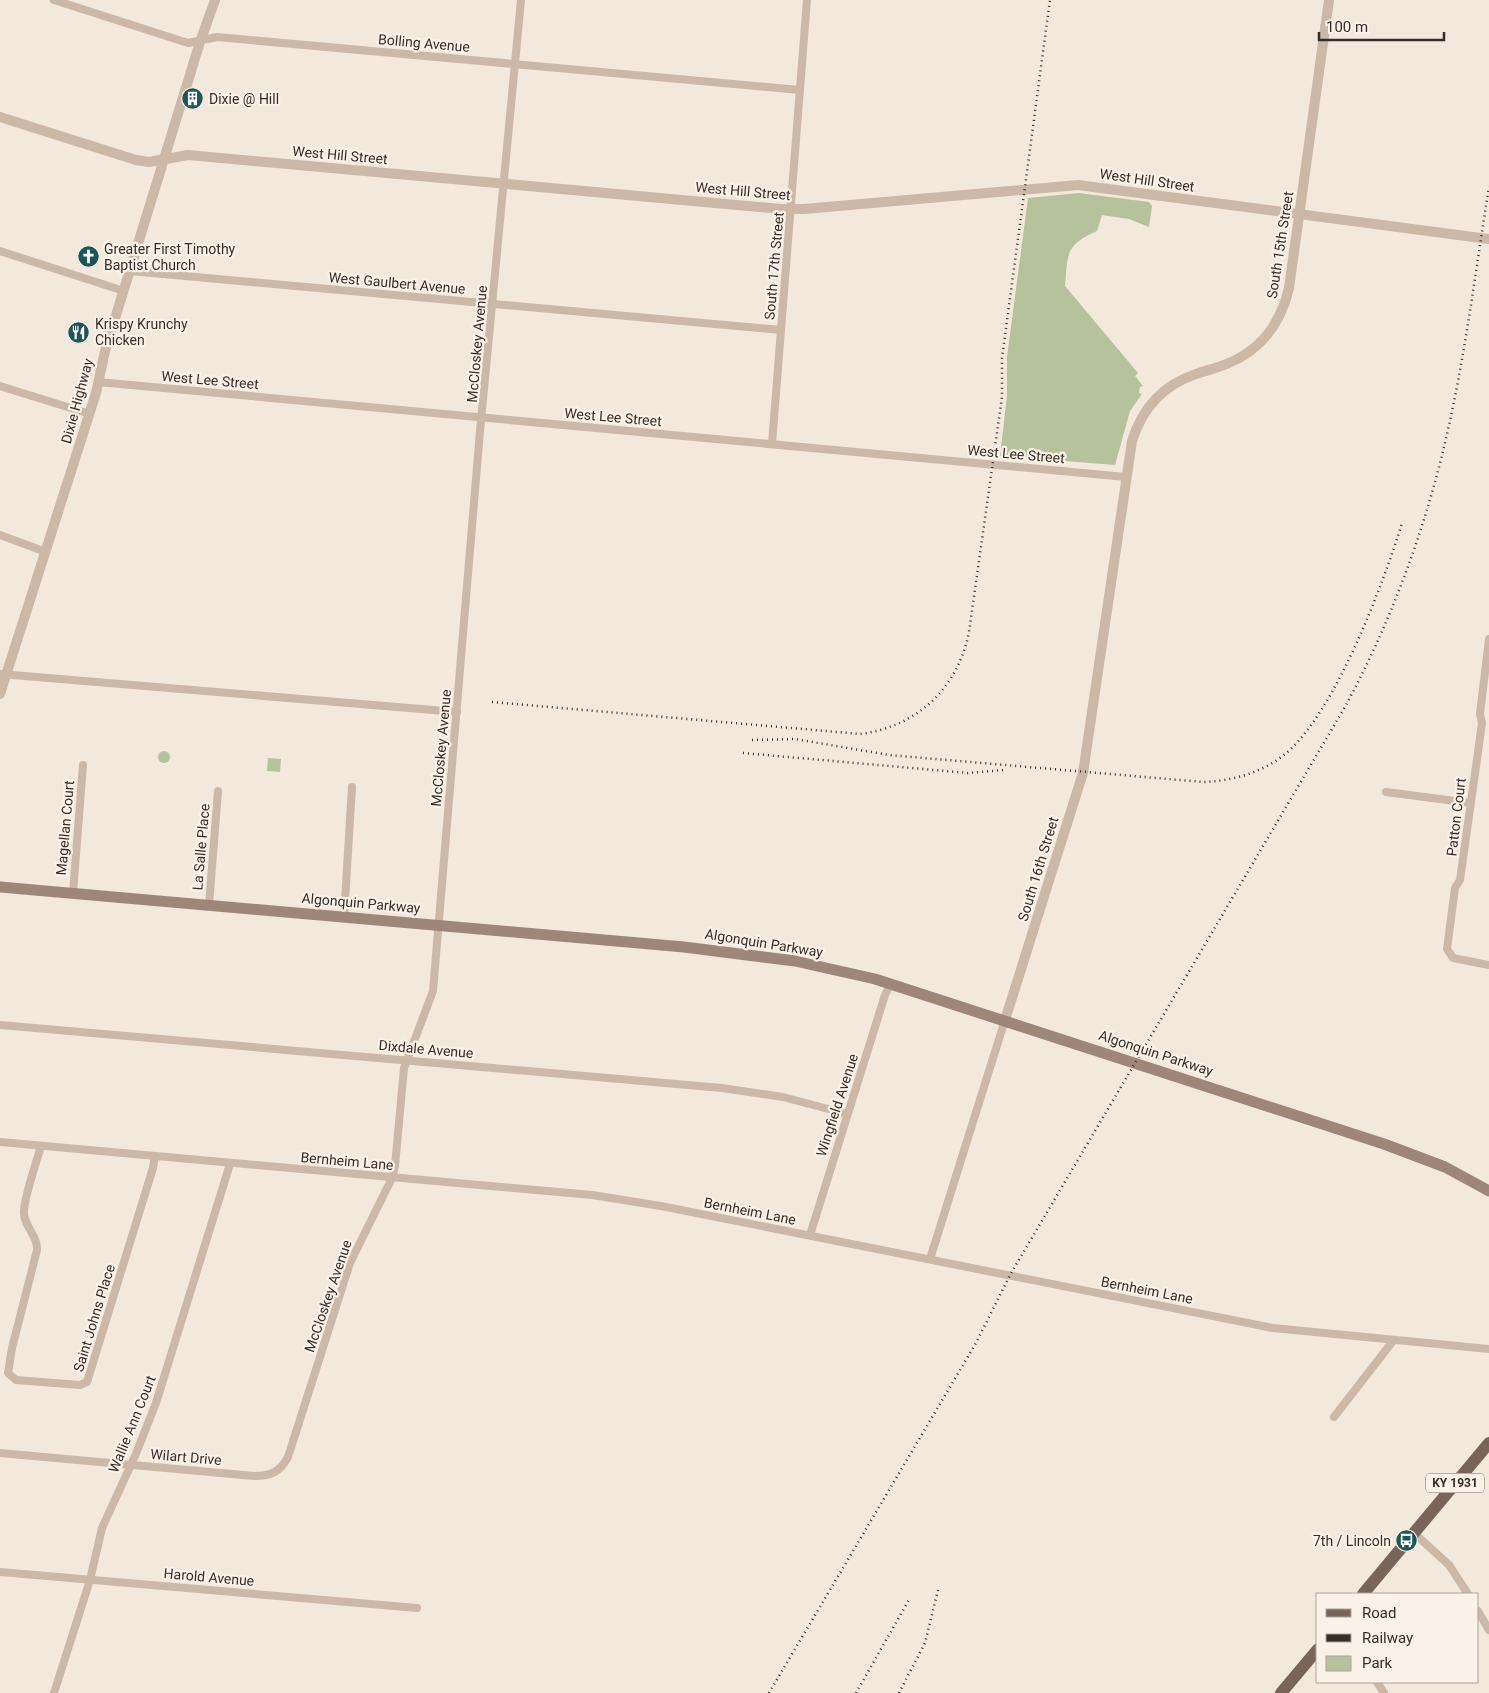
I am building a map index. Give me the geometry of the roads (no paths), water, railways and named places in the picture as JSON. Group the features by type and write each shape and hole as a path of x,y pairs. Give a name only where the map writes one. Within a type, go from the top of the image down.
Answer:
{"main road":[{"name":"Algonquin Parkway","path":"0,887 736,952 795,961 891,983 1413,1154 1445,1167 1489,1191"},
{"name":"KY 1931","path":"1364,1593 1489,1443"},
{"path":"1281,1693 1316,1651"}],"street":[{"name":"Bolling Avenue","path":"54,0 188,43 200,42 217,36 800,90"},
{"name":"Dixie Highway","path":"0,694 3,674 46,552 90,414 105,351 200,42 215,0"},
{"name":"McCloskey Avenue","path":"279,1470 288,1457 350,1263 392,1178 395,1166 406,1060 429,1006 433,991 520,0"},
{"name":"South 17th Street","path":"772,444 807,0"},
{"name":"South 15th Street","path":"1126,477 1132,441 1137,426 1149,406 1158,396 1184,379 1238,359 1257,346 1272,330 1287,295 1330,0"},
{"name":"West Hill Street","path":"0,117 124,157 149,162 188,155 791,209 1078,185 1489,239"},
{"path":"0,251 124,291"},
{"name":"West Gaulbert Avenue","path":"130,271 781,330"},
{"name":"West Lee Street","path":"98,382 1126,477"},
{"path":"0,386 90,414"},
{"name":"South 16th Street","path":"930,1259 1086,760 1126,477"},
{"path":"0,535 46,552"},
{"name":"Patton Court","path":"1489,639 1480,714 1482,723 1460,880 1454,888 1447,949 1453,958 1489,965"},
{"path":"3,674 457,712"},
{"name":"Magellan Court","path":"72,893 83,765"},
{"path":"344,916 352,787"},
{"name":"La Salle Place","path":"209,905 218,792"},
{"path":"1386,792 1470,803"},
{"name":"Wingfield Avenue","path":"810,1236 847,1114 891,983"},
{"name":"Dixdale Avenue","path":"0,1025 722,1088 783,1098 847,1114"},
{"name":"Bernheim Lane","path":"0,1142 601,1196 930,1259 1273,1328 1489,1349"},
{"name":"Saint Johns Place","path":"41,1146 24,1212 29,1227 38,1240 10,1356 8,1373 16,1380 80,1385 87,1382 153,1168 154,1156"},
{"name":"Wallie Ann Court","path":"54,1693 90,1580 102,1528 131,1465 156,1403 230,1164"},
{"path":"1334,1417 1393,1341"},
{"name":"Wilart Drive","path":"0,1453 254,1476 266,1476 279,1470"},
{"path":"1414,1533 1449,1565 1467,1593"},
{"name":"Harold Avenue","path":"0,1572 416,1608"},
{"path":"1479,1613 1488,1627"}],"railway":[{"path":"492,702 860,734 881,730 900,723 917,713 945,687 955,671 969,632 1002,397 1002,358 1050,0"},
{"path":"769,1693 976,1343 1010,1275 1345,707 1374,649 1410,560 1439,467 1455,398 1489,187"},
{"path":"752,740 795,739 889,755 1203,782 1225,780 1246,775 1266,767 1284,755 1303,736 1321,711 1355,647 1383,580 1402,523"},
{"path":"743,753 968,773 1004,770"},
{"path":"899,1693 925,1643 938,1590"},
{"path":"856,1693 910,1598"}],"place":[{"name":"Dixie @ Hill","path":"193,99"},
{"name":"Greater First Timothy Baptist Church","path":"88,257"},
{"name":"Krispy Krunchy Chicken","path":"79,332"},
{"name":"7th / Lincoln","path":"1407,1541"}]}
